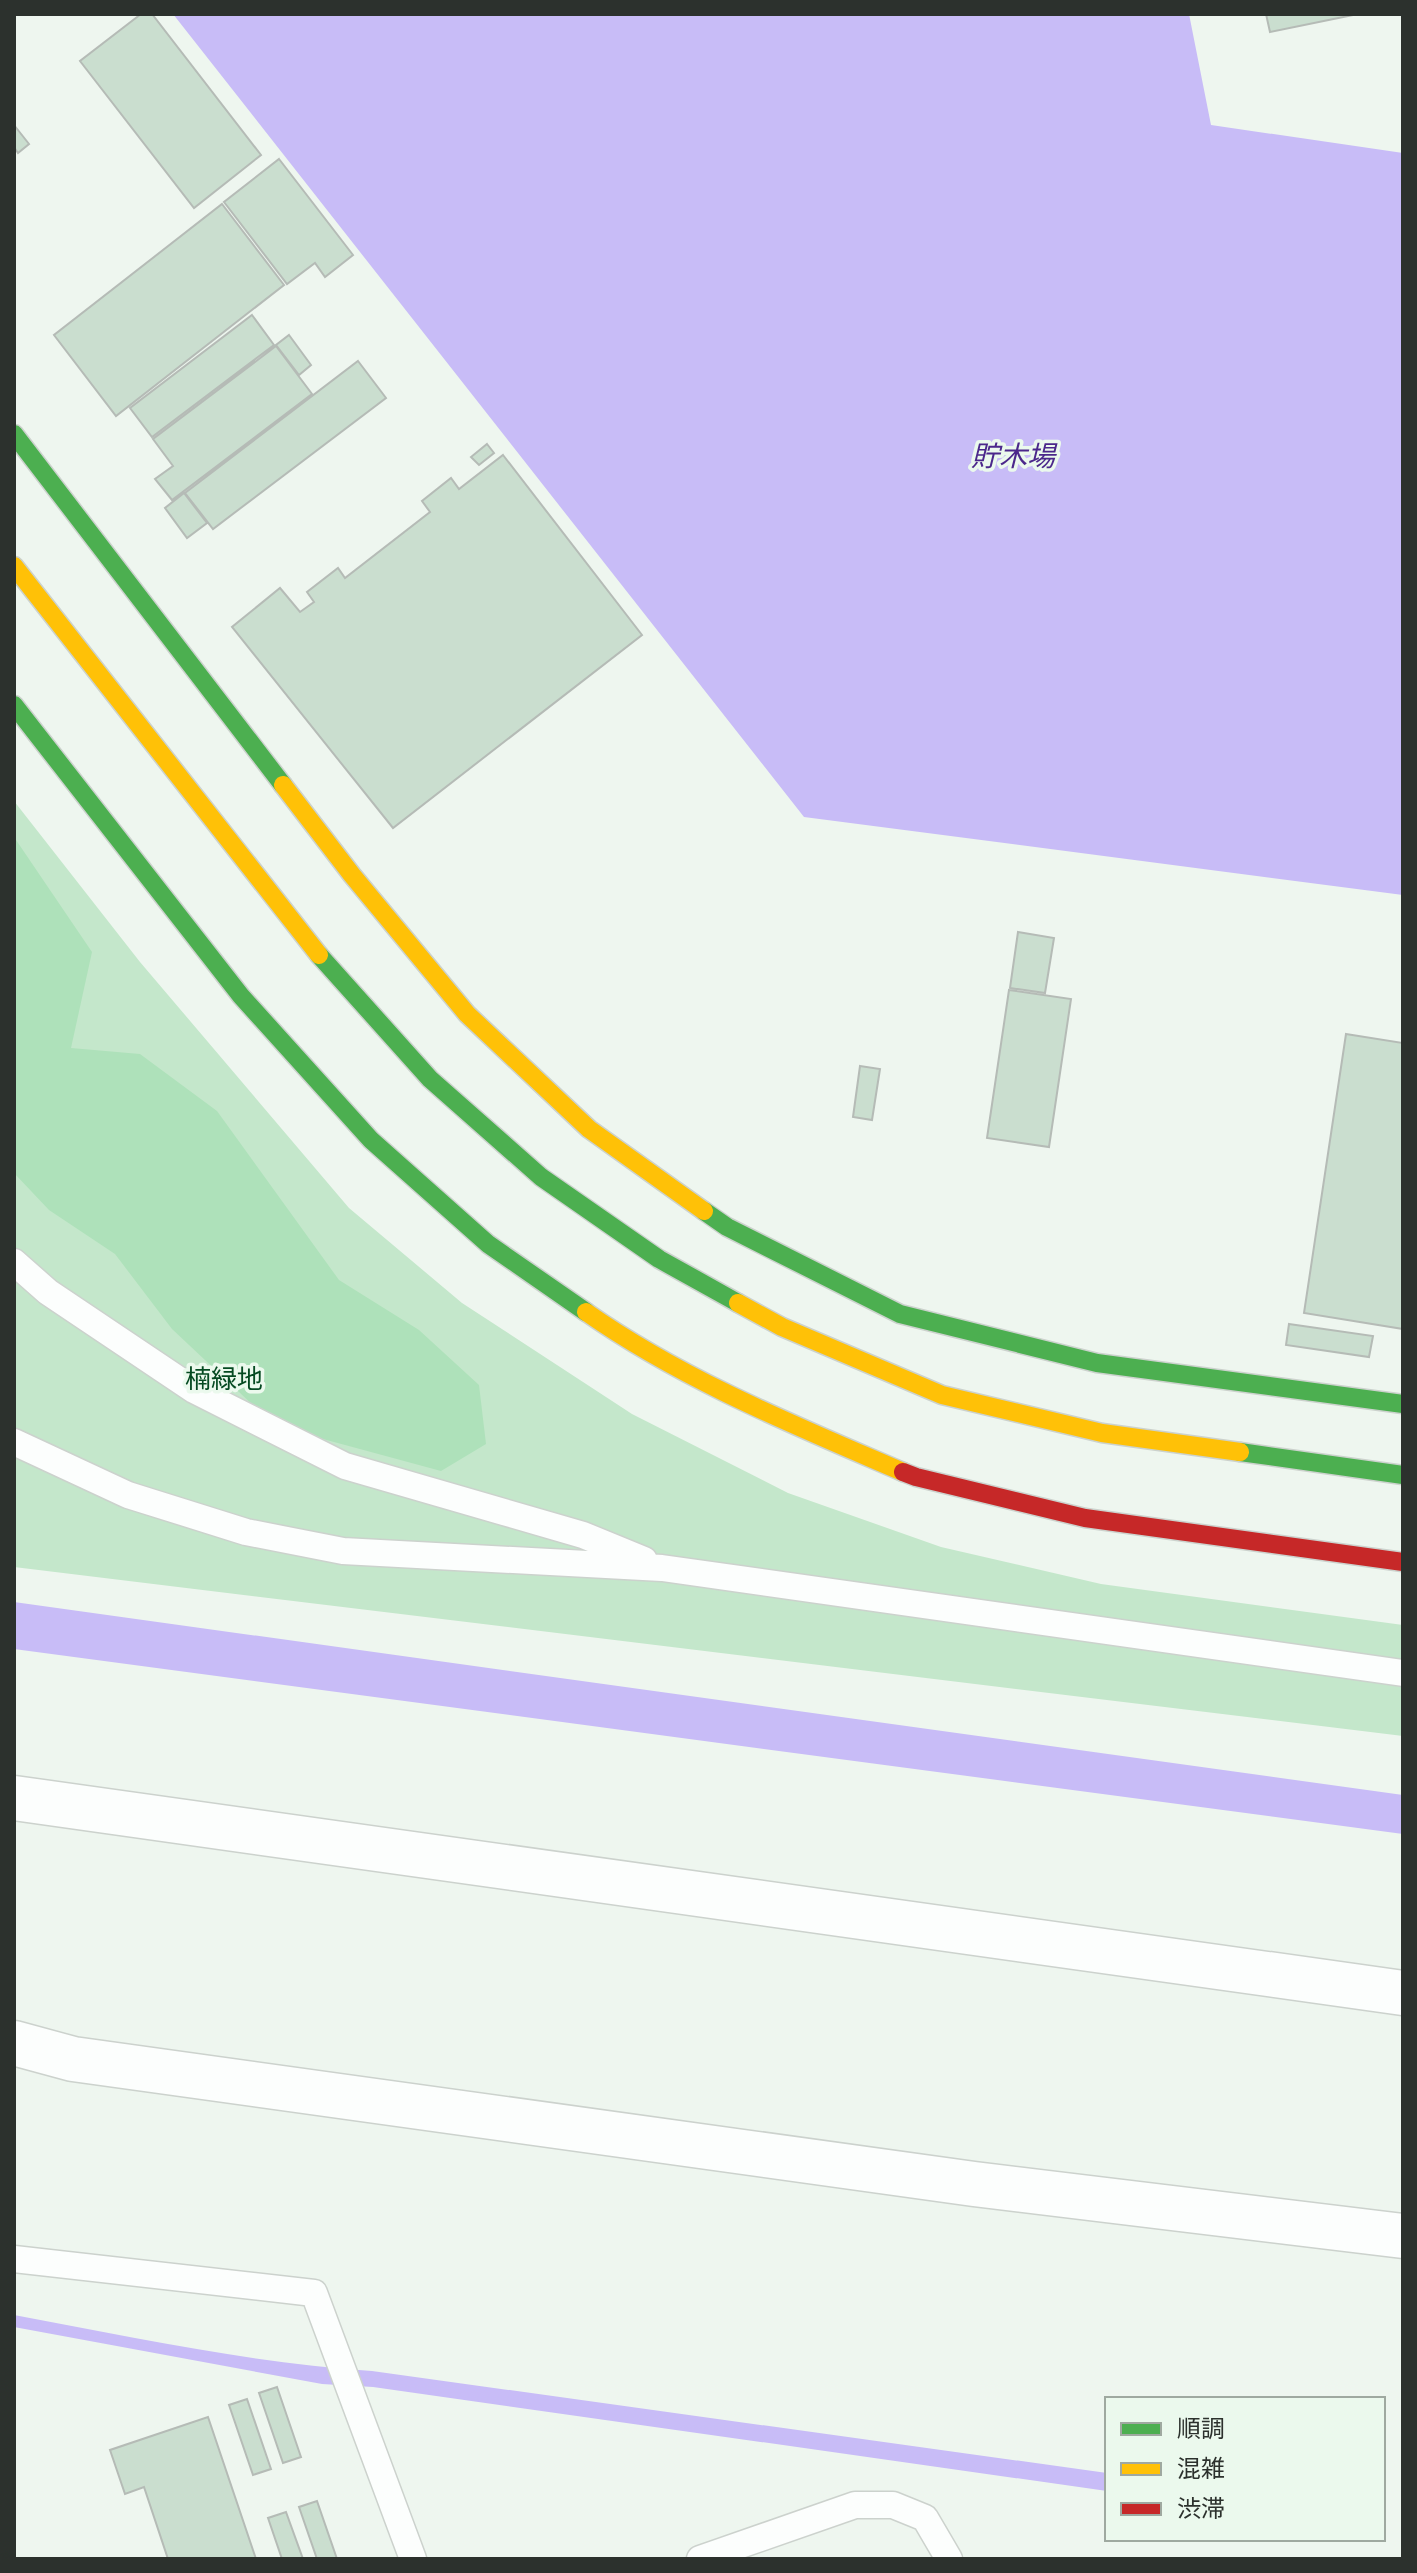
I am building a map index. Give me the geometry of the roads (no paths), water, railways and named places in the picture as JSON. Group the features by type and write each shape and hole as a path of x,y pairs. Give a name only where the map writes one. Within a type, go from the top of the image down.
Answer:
{"street":[{"path":"14,434 352,875 467,1014 589,1129 727,1227 900,1314 1097,1363 1403,1404"},
{"path":"14,566 307,942 430,1079 541,1177 659,1259 782,1327 942,1395 1102,1433 1403,1475"},
{"path":"14,705 241,996 371,1140 488,1244 614,1332 745,1404 916,1477 1085,1518 1403,1562"},
{"path":"14,1798 1403,1993"},
{"path":"14,2043 73,2059 358,2099 974,2184 1403,2236"}],"lane":[{"path":"14,1262 48,1292 194,1390 345,1466 583,1535 662,1568"},
{"path":"14,1442 128,1495 246,1532 329,1548 662,1568 1403,1673"},
{"path":"14,2259 314,2293 413,2559"},
{"path":"700,2559 855,2505 893,2505 925,2518 949,2559"}],"water":[{"name":"貯木場","path":"173,14 1189,14 1211,125 1403,153 1403,895 804,817"},
{"path":"14,1602 1403,1795 1403,1834 14,1649"},
{"path":"14,2315 237,2356 372,2371 1105,2473 1105,2491 373,2387 322,2384 14,2327"}],"park label":[{"name":"楠緑地","path":"224,1379"}]}
